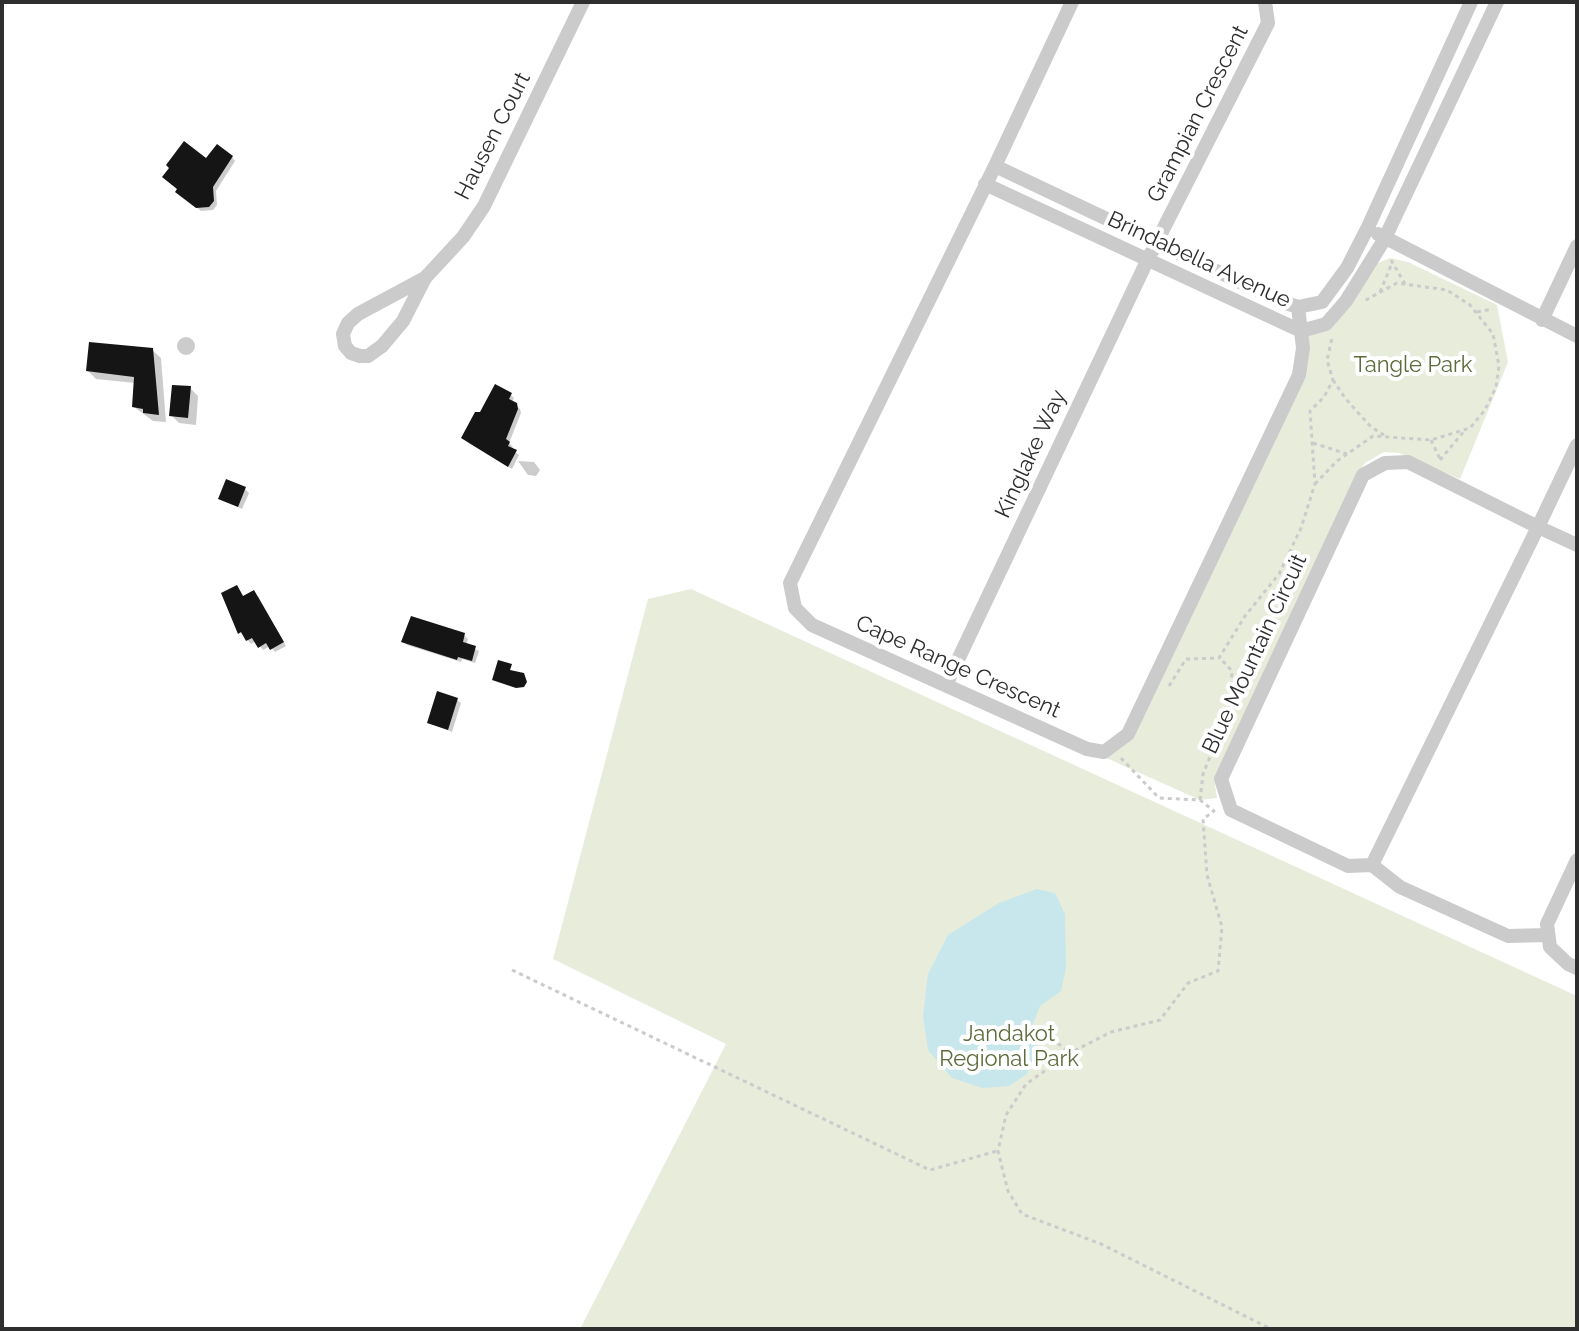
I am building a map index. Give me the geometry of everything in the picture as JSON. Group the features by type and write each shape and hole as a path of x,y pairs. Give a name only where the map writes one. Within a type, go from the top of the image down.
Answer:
{"street":[{"name":"Hausen Court","path":"425,278 403,321 382,346 368,356 351,353 345,346 343,334 348,323 358,314 391,299 425,278 463,237 484,206 583,2"},
{"path":"995,166 1072,2"},
{"name":"Grampian Crescent","path":"1157,243 1268,23 1265,2"},
{"name":"Brindabella Avenue","path":"995,166 1280,301 1298,307 1322,302 1347,268 1368,227 1471,2"},
{"name":"Brindabella Avenue","path":"985,184 1301,331 1326,324 1346,301 1384,240 1497,2"},
{"name":"Cape Range Crescent","path":"995,166 790,583 795,608 812,625 1087,749 1104,752 1128,734 1299,375 1303,348 1298,307"},
{"path":"1368,227 1384,240 1577,336"},
{"name":"Kinglake Way","path":"946,685 1157,243"},
{"path":"1542,320 1577,246"},
{"path":"1548,935 1508,936 1400,887 1372,865 1577,445"},
{"name":"Blue Mountain Circuit","path":"1372,865 1348,866 1231,810 1221,779 1363,475 1385,463 1408,462 1577,545"},
{"path":"1577,860 1547,924 1550,947 1577,968"}],"path":[{"path":"1380,292 1391,261 1405,284"},
{"path":"1315,484 1347,454 1373,436 1431,440 1470,428 1485,410 1496,387 1499,366 1493,334 1470,305 1447,290 1397,283 1359,303"},
{"path":"1477,312 1495,309"},
{"path":"1335,327 1327,360 1333,380 1371,427 1387,437"},
{"path":"1219,658 1245,616 1279,574 1301,528 1315,484 1310,411 1324,397 1333,380"},
{"path":"1440,460 1465,430"},
{"path":"1431,440 1446,471"},
{"path":"1313,443 1347,454"},
{"path":"1166,690 1186,659 1219,658 1232,671 1229,710 1203,774 1200,800"},
{"path":"1130,751 1121,759 1159,798 1200,800 1214,811 1203,819 1207,875 1222,927 1218,971 1188,983 1160,1020 1111,1032 1070,1053 1026,1084 1006,1115 998,1151 1008,1191 1022,1214 1101,1244 1271,1329"},
{"path":"512,970 930,1170 998,1151"},
{"path":"1022,1037 1037,1032 1046,1034 1070,1053"}],"green space":[{"name":"Tangle Park","path":"1390,258 1408,262 1497,305 1508,362 1460,479 1399,453 1384,452 1365,463 1214,779 1217,798 1200,800 1104,757 1131,737 1303,376 1306,335 1376,264"},
{"name":"Jandakot Regional Park","path":"691,589 1577,996 1577,1329 580,1329 726,1044 553,959 648,599"}],"water":[{"path":"1037,889 1055,893 1065,914 1066,968 1061,991 1040,1006 1032,1026 1037,1053 1027,1074 1009,1086 982,1088 952,1078 928,1050 923,1016 928,974 948,935 999,903"}],"building":[{"path":"184,141 206,158 217,144 233,156 213,187 214,201 209,207 196,208 162,177 169,168 166,165"},
{"path":"89,342 153,348 159,415 143,413 143,409 132,407 134,377 86,371"},
{"path":"495,384 512,393 509,399 517,403 518,409 506,439 510,442 508,446 517,450 508,467 461,438"},
{"path":"172,385 191,386 188,418 169,416"},
{"path":"226,479 246,487 238,507 218,499"},
{"path":"237,585 243,596 254,590 284,642 270,650 266,643 258,648 252,638 246,641 241,632 238,634 221,593"},
{"path":"411,616 465,633 463,642 476,646 472,661 458,657 457,660 401,642"},
{"path":"498,660 512,664 510,670 524,673 527,682 524,687 516,688 492,680"},
{"path":"437,691 458,698 448,730 427,723"}]}
